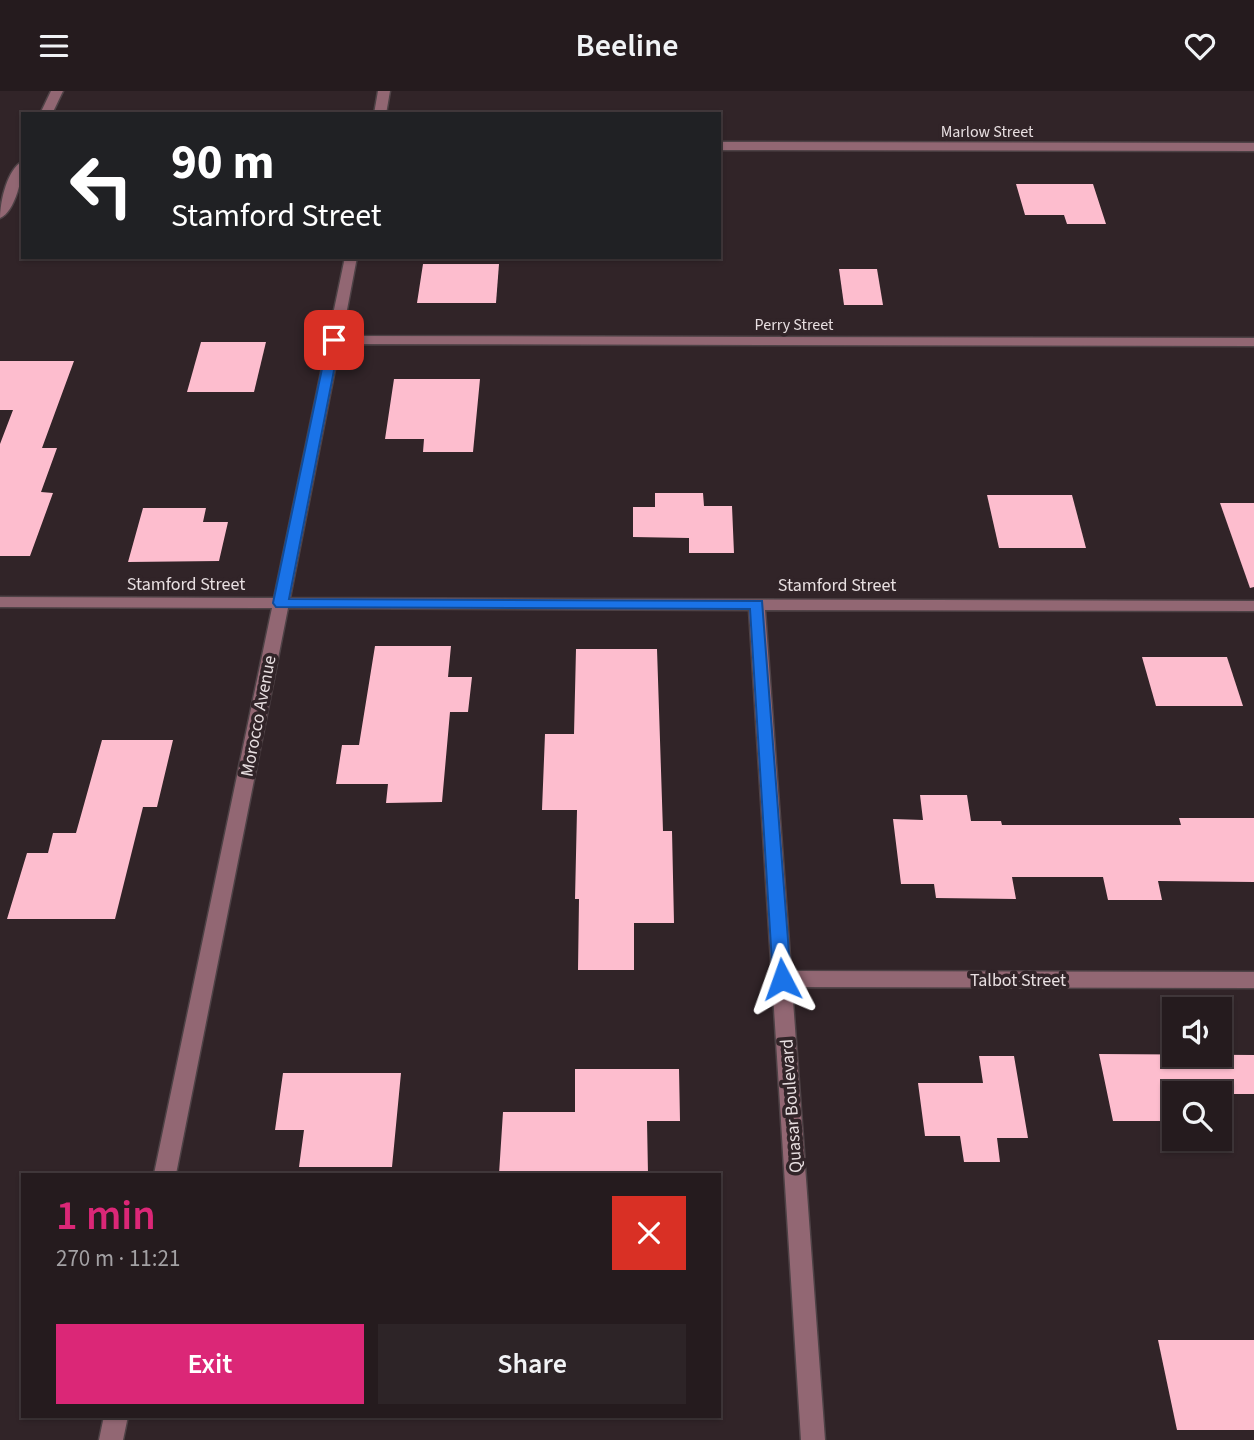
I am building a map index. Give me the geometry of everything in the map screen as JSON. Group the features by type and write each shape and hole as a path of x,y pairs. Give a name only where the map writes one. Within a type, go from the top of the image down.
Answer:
{"street":[{"path":"47,112 57,91"},
{"path":"380,112 384,91"},
{"name":"Marlow Street","path":"721,146 1254,148"},
{"path":"0,214 21,169"},
{"name":"Morocco Avenue","path":"165,1173 351,259"},
{"name":"Perry Street","path":"334,340 1254,342"},
{"name":"Stamford Street","path":"0,602 1254,606"},
{"name":"Quasar Boulevard","path":"757,604 813,1440"},
{"name":"Talbot Street","path":"782,979 1254,981"},
{"path":"111,1440 116,1418"}],"building":[{"path":"1016,184 1093,184 1106,224 1067,224 1064,215 1025,215"},
{"path":"423,264 499,264 496,303 417,303"},
{"path":"839,269 877,269 883,305 844,305"},
{"path":"201,342 266,342 254,392 187,392"},
{"path":"0,361 74,361 42,448 57,448 41,492 53,493 30,556 0,556 0,444 13,410 0,410"},
{"path":"394,379 480,379 473,452 423,452 424,439 385,439"},
{"path":"655,493 703,493 704,506 732,506 734,553 689,553 689,538 633,537 633,507 655,507"},
{"path":"987,495 1072,495 1086,548 999,548"},
{"path":"1220,503 1254,503 1254,587 1250,588"},
{"path":"143,508 206,508 203,522 228,522 219,561 128,562"},
{"path":"375,646 451,646 448,677 472,677 468,712 450,712 442,802 386,803 388,784 336,784 342,745 359,745"},
{"path":"576,649 657,649 663,831 672,831 674,923 634,923 634,970 578,970 579,899 575,899 577,810 542,810 545,734 574,734"},
{"path":"1142,657 1227,657 1243,706 1156,706"},
{"path":"102,740 173,740 157,807 143,807 115,919 7,919 27,853 48,853 53,833 76,833"},
{"path":"920,795 967,795 971,821 1001,821 1002,825 1181,825 1179,818 1254,818 1254,882 1158,881 1162,900 1108,900 1103,877 1012,877 1016,899 936,898 934,884 901,884 893,819 923,820"},
{"path":"1099,1054 1162,1054 1162,1067 1232,1067 1232,1055 1254,1055 1254,1094 1232,1094 1232,1081 1162,1081 1162,1121 1113,1121"},
{"path":"979,1056 1014,1056 1028,1138 997,1138 1000,1162 964,1162 960,1136 925,1136 918,1083 983,1083"},
{"path":"575,1069 679,1069 680,1121 647,1121 648,1173 499,1173 503,1112 575,1112"},
{"path":"283,1073 401,1073 392,1167 299,1167 304,1130 275,1130"},
{"path":"1158,1340 1254,1340 1254,1430 1177,1430"}],"route":[{"path":"334,340 281,603 757,604 782,979"}]}
